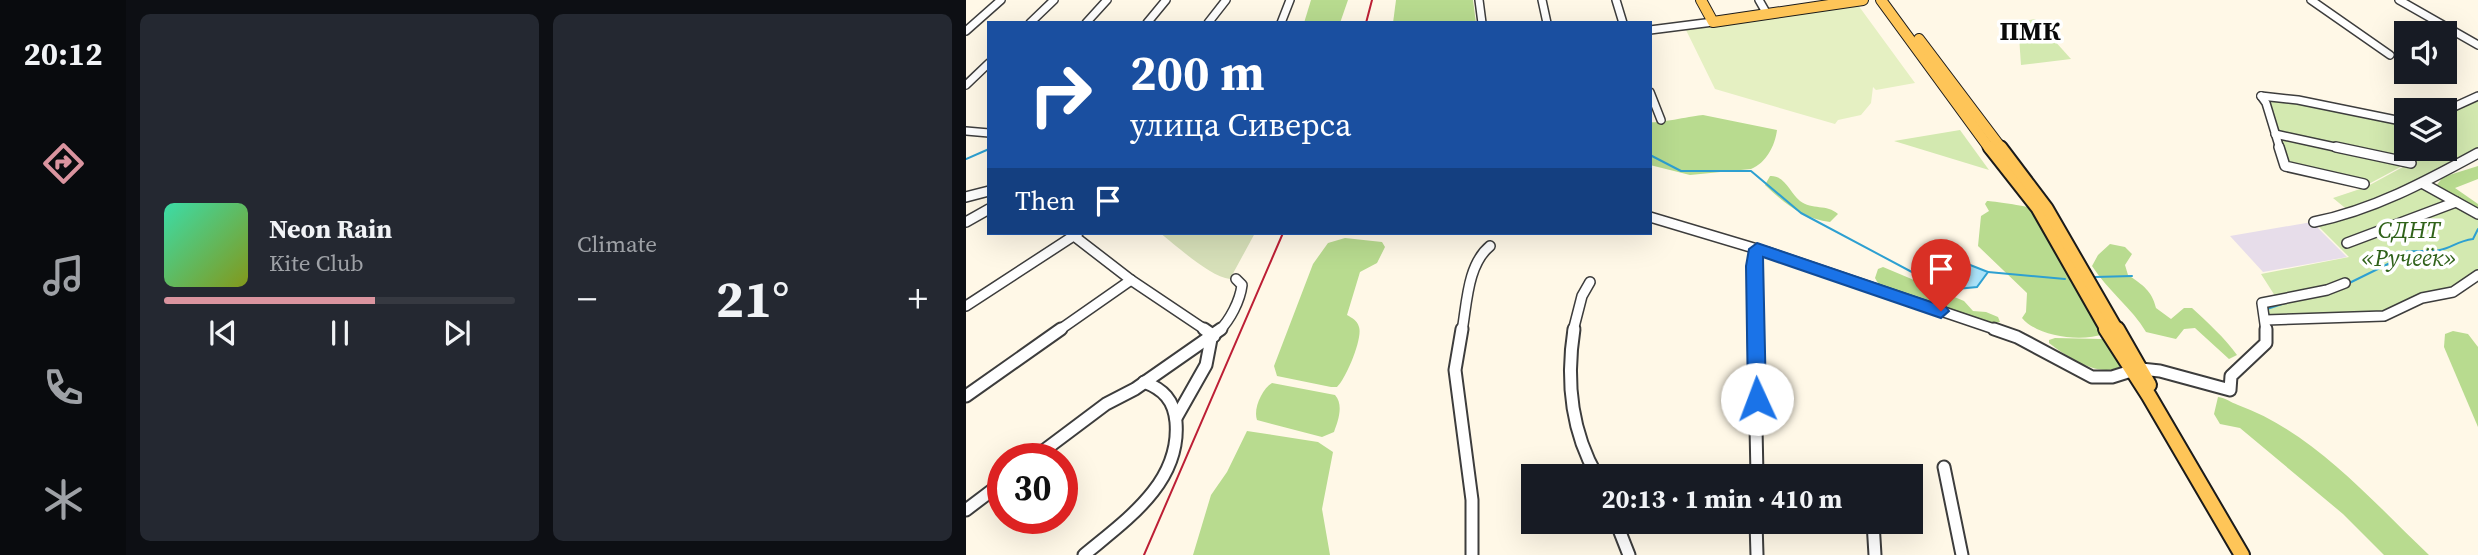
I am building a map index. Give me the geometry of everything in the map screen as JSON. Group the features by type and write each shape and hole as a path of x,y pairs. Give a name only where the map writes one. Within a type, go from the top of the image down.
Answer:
{"main road":[{"path":"1701,0 1713,22 1863,0"},
{"path":"1881,0 1970,115 2048,208 2136,370 2248,555"},
{"path":"1889,0 1919,46"},
{"path":"2152,396 2242,555"}],"street":[{"path":"966,31 1001,0"},
{"path":"1032,21 1054,0"},
{"path":"1088,21 1107,0"},
{"path":"1149,21 1166,0"},
{"path":"1210,21 1226,0"},
{"path":"1282,21 1290,0"},
{"path":"1479,0 1482,21"},
{"path":"1542,0 1547,21"},
{"path":"1616,0 1622,21"},
{"path":"1759,0 1767,14"},
{"path":"2311,0 2390,55"},
{"path":"2399,0 2478,45"},
{"path":"1652,30 1713,22"},
{"path":"966,72 984,72"},
{"path":"966,85 984,72"},
{"path":"2364,184 2285,166 2266,103 2261,96 2298,100 2394,120"},
{"path":"2457,106 2478,96"},
{"path":"1652,97 1661,120"},
{"path":"966,131 987,131"},
{"path":"2275,134 2411,163"},
{"path":"2314,222 2349,215 2422,183 2478,153"},
{"path":"2422,183 2478,214"},
{"path":"966,198 987,192"},
{"path":"2347,243 2456,202"},
{"path":"966,222 987,210"},
{"path":"1652,218 1757,249 2017,337 2097,378 2136,370 2160,371 2230,390 2231,376 2266,342 2266,320 2262,303 2327,290 2345,283"},
{"path":"966,306 1074,235"},
{"path":"1077,235 1131,279 1212,337"},
{"path":"1472,555 1472,500 1455,370 1473,272 1483,252 1490,246"},
{"path":"1757,249 1754,266 1757,464"},
{"path":"2266,320 2384,316 2422,298 2453,292 2478,275"},
{"path":"966,396 1131,279"},
{"path":"1054,443 1100,408 1212,337 1227,323 1241,292 1242,285 1236,279"},
{"path":"1590,282 1582,291 1573,331 1574,393 1582,447 1591,464"},
{"path":"1176,418 1206,365 1212,337"},
{"path":"1084,555 1149,497 1165,477 1178,446 1173,402 1167,394 1144,382"},
{"path":"1944,467 1962,555"},
{"path":"966,510 987,494"},
{"path":"1621,534 1629,555"},
{"path":"1756,534 1757,555"},
{"path":"1874,534 1875,555"}],"shaded area":[{"path":"2312,222 2347,257 2263,272 2230,236"}],"green space":[{"path":"1311,0 1348,0 1341,21 1305,21"},
{"path":"1396,0 1473,0 1476,21 1393,21"},
{"path":"1858,5 1915,83 1876,90 1873,87 1871,103 1861,115 1838,120 1835,124 1715,89 1686,30"},
{"path":"2035,19 2071,59 2021,65 2018,22"},
{"name":"СДНТ «Ручеёк»","path":"2478,96 2478,154 2426,182 2478,212 2478,279 2447,299 2419,303 2389,320 2266,325 2261,305 2277,299 2261,274 2349,257 2312,220 2350,212 2333,198 2366,187 2414,161 2457,161 2457,106"},
{"path":"2262,97 2394,120 2394,161 2412,161 2365,186 2287,168"},
{"path":"1703,115 1777,130 1772,148 1761,163 1751,169 1690,175 1652,166 1652,122"},
{"path":"1960,130 1989,170 1894,141"},
{"path":"2478,166 2478,179 2455,188 2478,204 2478,212 2436,186 2443,177"},
{"path":"1770,176 1780,178 1796,198 1805,204 1829,209 1838,214 1830,222 1803,214 1765,185"},
{"path":"1987,201 2030,208 2104,334 2084,338 2049,334 2038,330 2022,318 2026,312 2027,293 1978,246 1981,216 1989,211 1985,204"},
{"path":"1162,235 1254,235 1230,279 1213,273"},
{"path":"1345,238 1382,242 1385,247 1377,263 1360,272 1347,315 1357,323 1360,332 1349,367 1337,387 1277,376 1274,366 1313,264 1328,243"},
{"path":"2110,244 2125,247 2132,254 2125,265 2128,275 2146,289 2156,308 2171,319 2184,308 2192,308 2237,355 2229,359 2195,328 2184,329 2176,339 2146,332 2092,266 2098,255"},
{"path":"1883,267 1964,301 1973,311 1986,312 1998,317 2000,322 1989,323 1879,285 1875,278 1878,269"},
{"path":"2453,331 2468,334 2478,347 2478,427 2444,347 2445,334"},
{"path":"2102,339 2109,343 2119,367 2102,370 2082,364 2049,343 2049,340"},
{"path":"1272,383 1335,395 1340,408 1334,432 1322,437 1257,420 1259,400"},
{"path":"2218,397 2265,417 2316,450 2429,555 2384,555 2343,514 2240,428 2220,424 2214,414"},
{"path":"1247,431 1318,442 1333,452 1322,509 1330,555 1193,555 1211,495 1227,472"}],"water":[{"path":"1960,261 1988,272 1977,287 1936,291 1925,279 1959,272"}],"waterway":[{"path":"966,159 987,150"},
{"path":"1652,156 1681,171 1751,171 1801,213 1925,279"},
{"path":"2327,294 2394,261 2394,257 2399,254 2444,249 2473,239 2478,229"},
{"path":"1988,272 2065,279"},
{"path":"2095,277 2132,276"},
{"path":"2269,316 2267,309 2285,303"}],"railway":[{"path":"1367,21 1372,0"},
{"path":"1144,555 1282,235"}],"district":[{"name":"ПМК","path":"2030,31"}],"route":[{"path":"1757,399 1754,266 1757,249 1941,311"}]}
